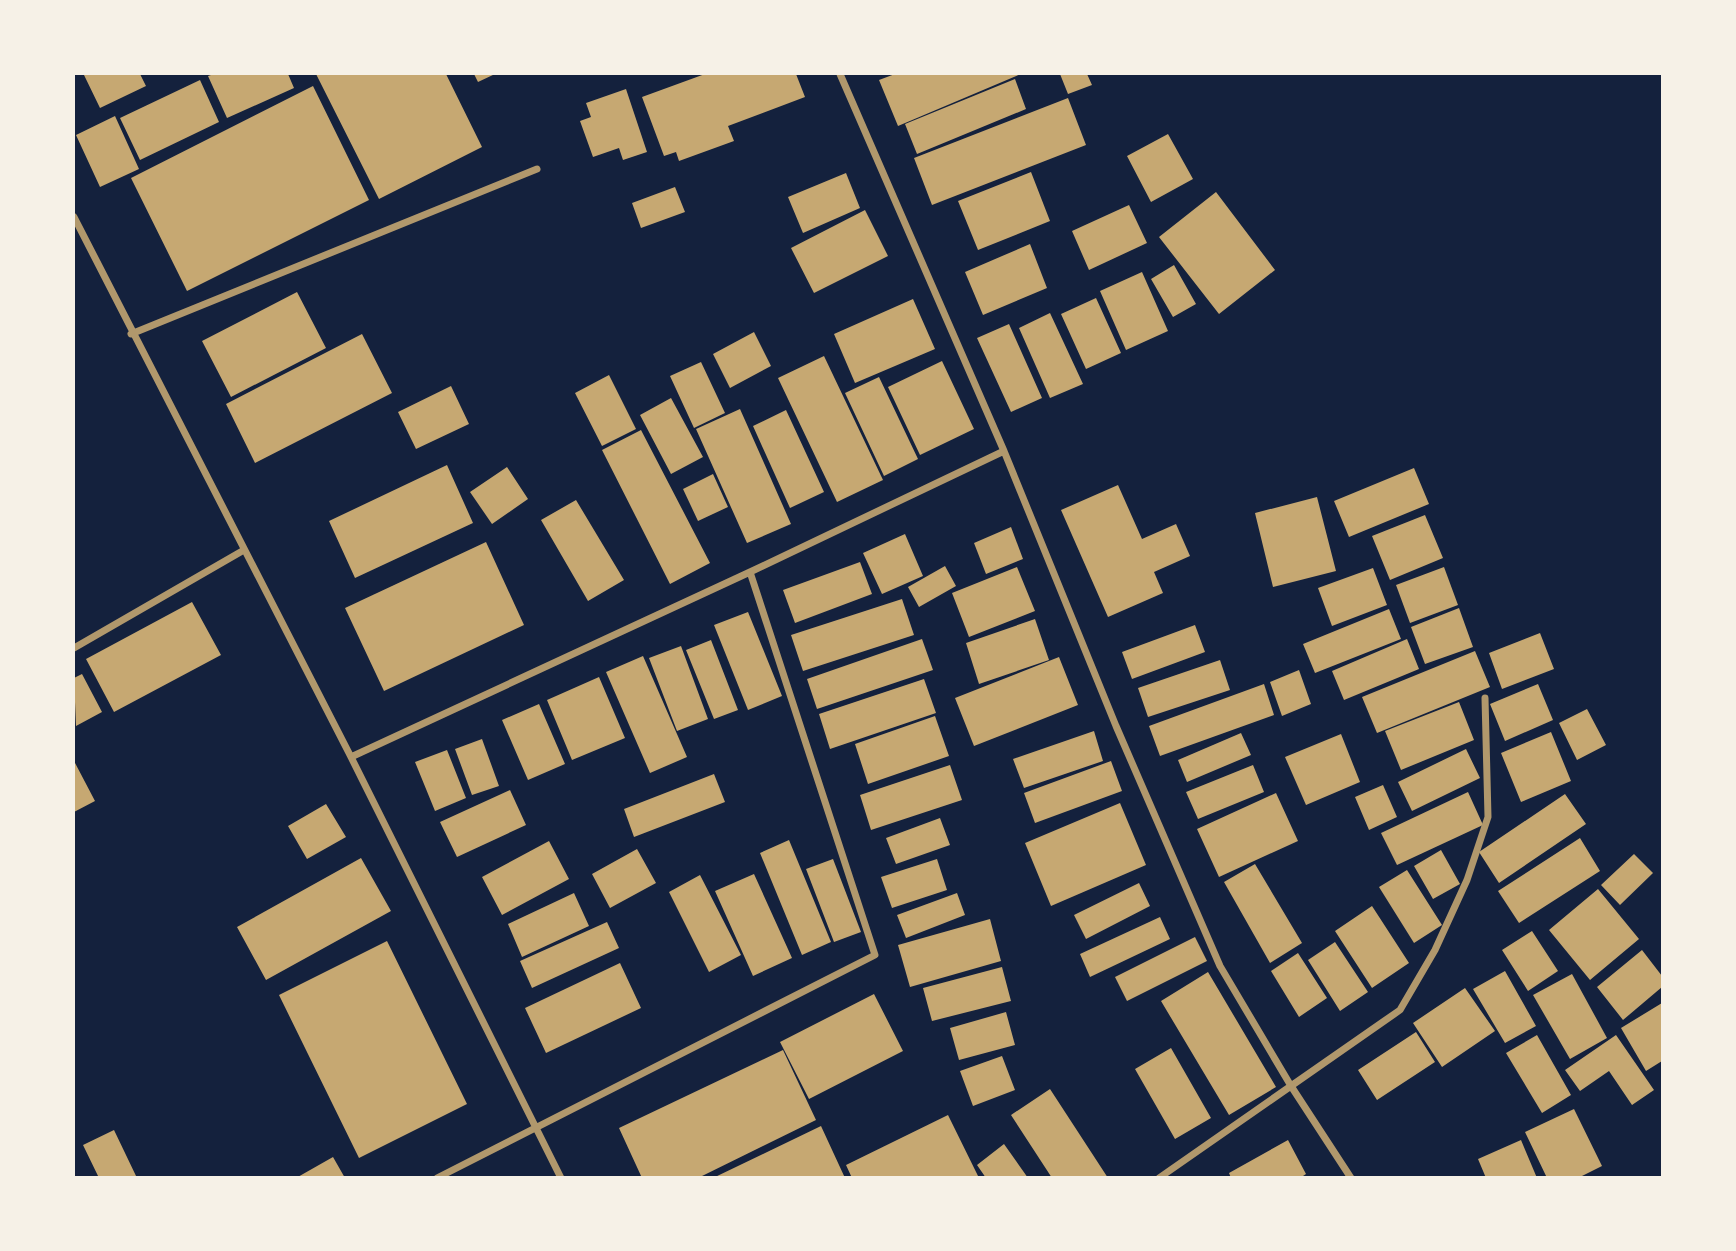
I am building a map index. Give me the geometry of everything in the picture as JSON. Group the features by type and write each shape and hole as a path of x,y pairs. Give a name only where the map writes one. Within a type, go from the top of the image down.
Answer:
{"street":[{"path":"840,74 1004,451 1116,726 1220,966 1291,1086 1352,1178"},
{"path":"131,334 537,169"},
{"path":"74,218 131,334 351,757 561,1178"},
{"path":"351,757 1004,451"},
{"path":"74,648 244,550"},
{"path":"437,1178 875,955 750,572"},
{"path":"1159,1178 1400,1010 1435,950 1467,880 1488,817 1485,698"}],"building":[{"path":"140,74 146,86 100,108 84,75"},
{"path":"288,74 294,88 227,118 208,76"},
{"path":"316,74 446,74 482,147 379,199"},
{"path":"474,74 495,74 478,82"},
{"path":"705,74 796,74 805,97 728,126 734,141 679,161 676,152 664,156 642,97"},
{"path":"895,74 1021,74 898,126 879,80"},
{"path":"1060,74 1087,74 1092,85 1068,94"},
{"path":"1015,79 1026,109 917,154 905,124"},
{"path":"200,80 219,122 140,160 120,118"},
{"path":"313,86 369,200 187,291 131,178"},
{"path":"626,89 647,152 623,160 619,148 593,157 580,121 591,117 586,103"},
{"path":"1068,98 1086,145 932,205 914,158"},
{"path":"115,116 139,169 100,187 76,135"},
{"path":"1168,134 1193,179 1151,202 1127,156"},
{"path":"1031,172 1050,221 978,250 958,201"},
{"path":"846,173 860,208 803,233 788,197"},
{"path":"675,187 685,212 641,228 632,203"},
{"path":"1216,192 1275,270 1219,314 1159,237"},
{"path":"1129,205 1147,243 1089,270 1072,231"},
{"path":"865,210 888,256 814,293 791,248"},
{"path":"1030,244 1047,288 983,315 965,272"},
{"path":"1174,265 1196,304 1173,317 1151,279"},
{"path":"1142,272 1168,331 1126,350 1100,291"},
{"path":"297,292 326,348 231,397 202,341"},
{"path":"1096,298 1121,353 1086,369 1061,314"},
{"path":"913,299 935,349 855,383 834,334"},
{"path":"1050,313 1083,384 1050,398 1019,328"},
{"path":"1009,324 1042,398 1011,412 977,338"},
{"path":"754,332 771,366 730,388 713,354"},
{"path":"362,334 392,393 255,463 226,404"},
{"path":"824,356 883,480 837,502 778,378"},
{"path":"942,361 974,429 920,455 888,387"},
{"path":"701,362 725,413 694,428 670,376"},
{"path":"609,375 636,429 602,446 575,393"},
{"path":"879,377 918,459 884,476 845,393"},
{"path":"451,386 469,424 416,449 398,412"},
{"path":"671,398 703,457 671,474 640,415"},
{"path":"740,409 791,524 747,543 696,429"},
{"path":"786,410 824,492 790,508 753,426"},
{"path":"641,430 710,563 670,584 602,450"},
{"path":"447,465 473,523 355,578 329,521"},
{"path":"507,467 528,499 492,524 470,492"},
{"path":"1414,468 1429,504 1349,537 1334,501"},
{"path":"713,474 728,507 698,521 683,489"},
{"path":"1118,485 1142,539 1176,524 1190,556 1154,572 1163,593 1108,617 1061,510"},
{"path":"1317,497 1336,571 1273,587 1255,513"},
{"path":"576,500 624,580 588,601 541,520"},
{"path":"1425,515 1443,558 1390,580 1372,536"},
{"path":"1011,527 1023,559 986,574 974,543"},
{"path":"905,534 923,576 882,594 863,553"},
{"path":"486,542 524,625 384,691 345,608"},
{"path":"860,562 872,594 795,623 783,590"},
{"path":"945,566 956,586 919,607 908,587"},
{"path":"1017,567 1035,611 969,637 952,593"},
{"path":"1444,567 1458,605 1410,623 1396,585"},
{"path":"1373,568 1387,605 1332,626 1318,588"},
{"path":"902,599 914,635 803,671 791,635"},
{"path":"192,602 221,655 114,712 86,659"},
{"path":"1459,608 1473,647 1425,664 1411,627"},
{"path":"1389,609 1401,639 1315,673 1303,644"},
{"path":"748,612 782,696 748,710 714,625"},
{"path":"1035,619 1049,660 979,684 966,643"},
{"path":"1195,625 1205,652 1132,679 1122,652"},
{"path":"1540,633 1554,669 1502,689 1489,653"},
{"path":"922,639 933,670 817,709 807,679"},
{"path":"1407,639 1419,669 1344,700 1332,671"},
{"path":"711,640 738,710 714,719 686,650"},
{"path":"681,646 708,719 677,731 649,658"},
{"path":"1475,651 1490,687 1377,733 1362,697"},
{"path":"643,656 687,757 650,773 606,672"},
{"path":"1059,657 1078,705 974,746 955,698"},
{"path":"1220,660 1230,690 1148,717 1138,688"},
{"path":"1299,670 1311,704 1282,716 1270,682"},
{"path":"82,674 102,712 76,726 74,678"},
{"path":"599,677 625,738 572,760 547,700"},
{"path":"924,679 936,713 830,749 819,714"},
{"path":"1264,684 1274,715 1160,756 1149,726"},
{"path":"1538,684 1553,720 1505,741 1490,704"},
{"path":"1459,702 1474,740 1401,770 1385,731"},
{"path":"539,704 565,764 528,780 502,720"},
{"path":"1587,709 1606,745 1577,760 1559,723"},
{"path":"935,716 949,756 868,784 855,744"},
{"path":"1094,731 1103,761 1024,788 1013,759"},
{"path":"1551,732 1571,781 1521,802 1501,753"},
{"path":"1241,733 1251,755 1187,782 1178,760"},
{"path":"1341,734 1360,782 1306,805 1285,757"},
{"path":"482,739 499,786 472,795 455,749"},
{"path":"1466,749 1480,778 1412,811 1398,782"},
{"path":"447,750 466,798 435,811 415,762"},
{"path":"74,761 95,801 74,812"},
{"path":"1111,761 1122,791 1035,823 1024,793"},
{"path":"950,765 962,800 871,830 860,795"},
{"path":"1253,765 1264,792 1198,819 1186,792"},
{"path":"714,774 725,802 634,837 624,809"},
{"path":"1383,785 1397,817 1369,830 1355,797"},
{"path":"510,790 526,825 457,857 440,822"},
{"path":"1468,792 1483,825 1397,865 1381,833"},
{"path":"1276,793 1298,841 1219,877 1197,829"},
{"path":"1565,794 1586,824 1499,883 1479,852"},
{"path":"1120,803 1146,865 1051,906 1025,843"},
{"path":"326,804 346,837 307,859 288,826"},
{"path":"940,818 950,845 896,864 886,838"},
{"path":"1580,838 1600,871 1519,923 1498,891"},
{"path":"789,840 831,942 802,955 760,853"},
{"path":"549,841 569,879 502,915 482,877"},
{"path":"637,849 656,883 610,908 592,874"},
{"path":"1441,850 1460,884 1433,899 1414,866"},
{"path":"1634,854 1653,873 1620,905 1601,885"},
{"path":"361,858 391,911 266,980 237,927"},
{"path":"833,859 861,932 834,942 806,869"},
{"path":"937,859 947,890 892,908 881,877"},
{"path":"1255,864 1302,943 1270,963 1224,882"},
{"path":"1407,870 1442,925 1414,943 1379,887"},
{"path":"754,874 792,958 753,976 715,891"},
{"path":"700,875 741,955 709,972 669,892"},
{"path":"1139,883 1150,906 1086,939 1074,915"},
{"path":"1598,889 1639,939 1590,980 1549,930"},
{"path":"574,893 589,926 522,957 508,924"},
{"path":"957,893 965,915 906,938 897,915"},
{"path":"1372,906 1409,963 1372,988 1335,931"},
{"path":"1160,917 1170,939 1090,977 1080,954"},
{"path":"990,919 1001,961 910,987 898,945"},
{"path":"607,922 619,948 532,988 520,961"},
{"path":"1532,931 1558,971 1528,991 1502,950"},
{"path":"1195,937 1207,961 1127,1001 1115,977"},
{"path":"387,941 467,1104 359,1158 279,995"},
{"path":"1335,942 1368,992 1340,1011 1308,960"},
{"path":"1642,950 1662,976 1662,987 1623,1020 1597,987"},
{"path":"1298,953 1327,998 1299,1017 1271,971"},
{"path":"620,963 641,1008 546,1053 525,1008"},
{"path":"1002,967 1011,1001 932,1021 923,988"},
{"path":"1505,971 1536,1026 1505,1043 1473,989"},
{"path":"1208,972 1276,1087 1229,1115 1161,1001"},
{"path":"1572,974 1607,1038 1570,1059 1533,995"},
{"path":"1465,988 1495,1031 1442,1067 1413,1023"},
{"path":"874,994 903,1051 809,1099 780,1042"},
{"path":"1662,1003 1662,1061 1646,1071 1621,1028"},
{"path":"1006,1012 1015,1045 959,1060 950,1028"},
{"path":"1416,1032 1435,1062 1377,1100 1358,1070"},
{"path":"1537,1035 1571,1095 1542,1113 1506,1053"},
{"path":"1616,1035 1654,1090 1632,1105 1609,1071 1580,1091 1565,1070"},
{"path":"1171,1048 1211,1118 1175,1139 1135,1069"},
{"path":"783,1050 816,1120 698,1178 642,1178 619,1128"},
{"path":"1002,1056 1015,1090 973,1106 960,1071"},
{"path":"1050,1089 1108,1178 1052,1178 1011,1115"},
{"path":"1574,1109 1602,1166 1578,1178 1547,1178 1525,1132"},
{"path":"948,1115 979,1178 852,1178 846,1165"},
{"path":"821,1126 845,1178 713,1178"},
{"path":"114,1130 137,1178 99,1178 83,1145"},
{"path":"1288,1140 1306,1174 1300,1178 1231,1178 1229,1173"},
{"path":"1521,1140 1537,1178 1486,1178 1478,1159"},
{"path":"1004,1144 1028,1178 986,1178 977,1165"},
{"path":"333,1157 345,1178 296,1178"}]}
